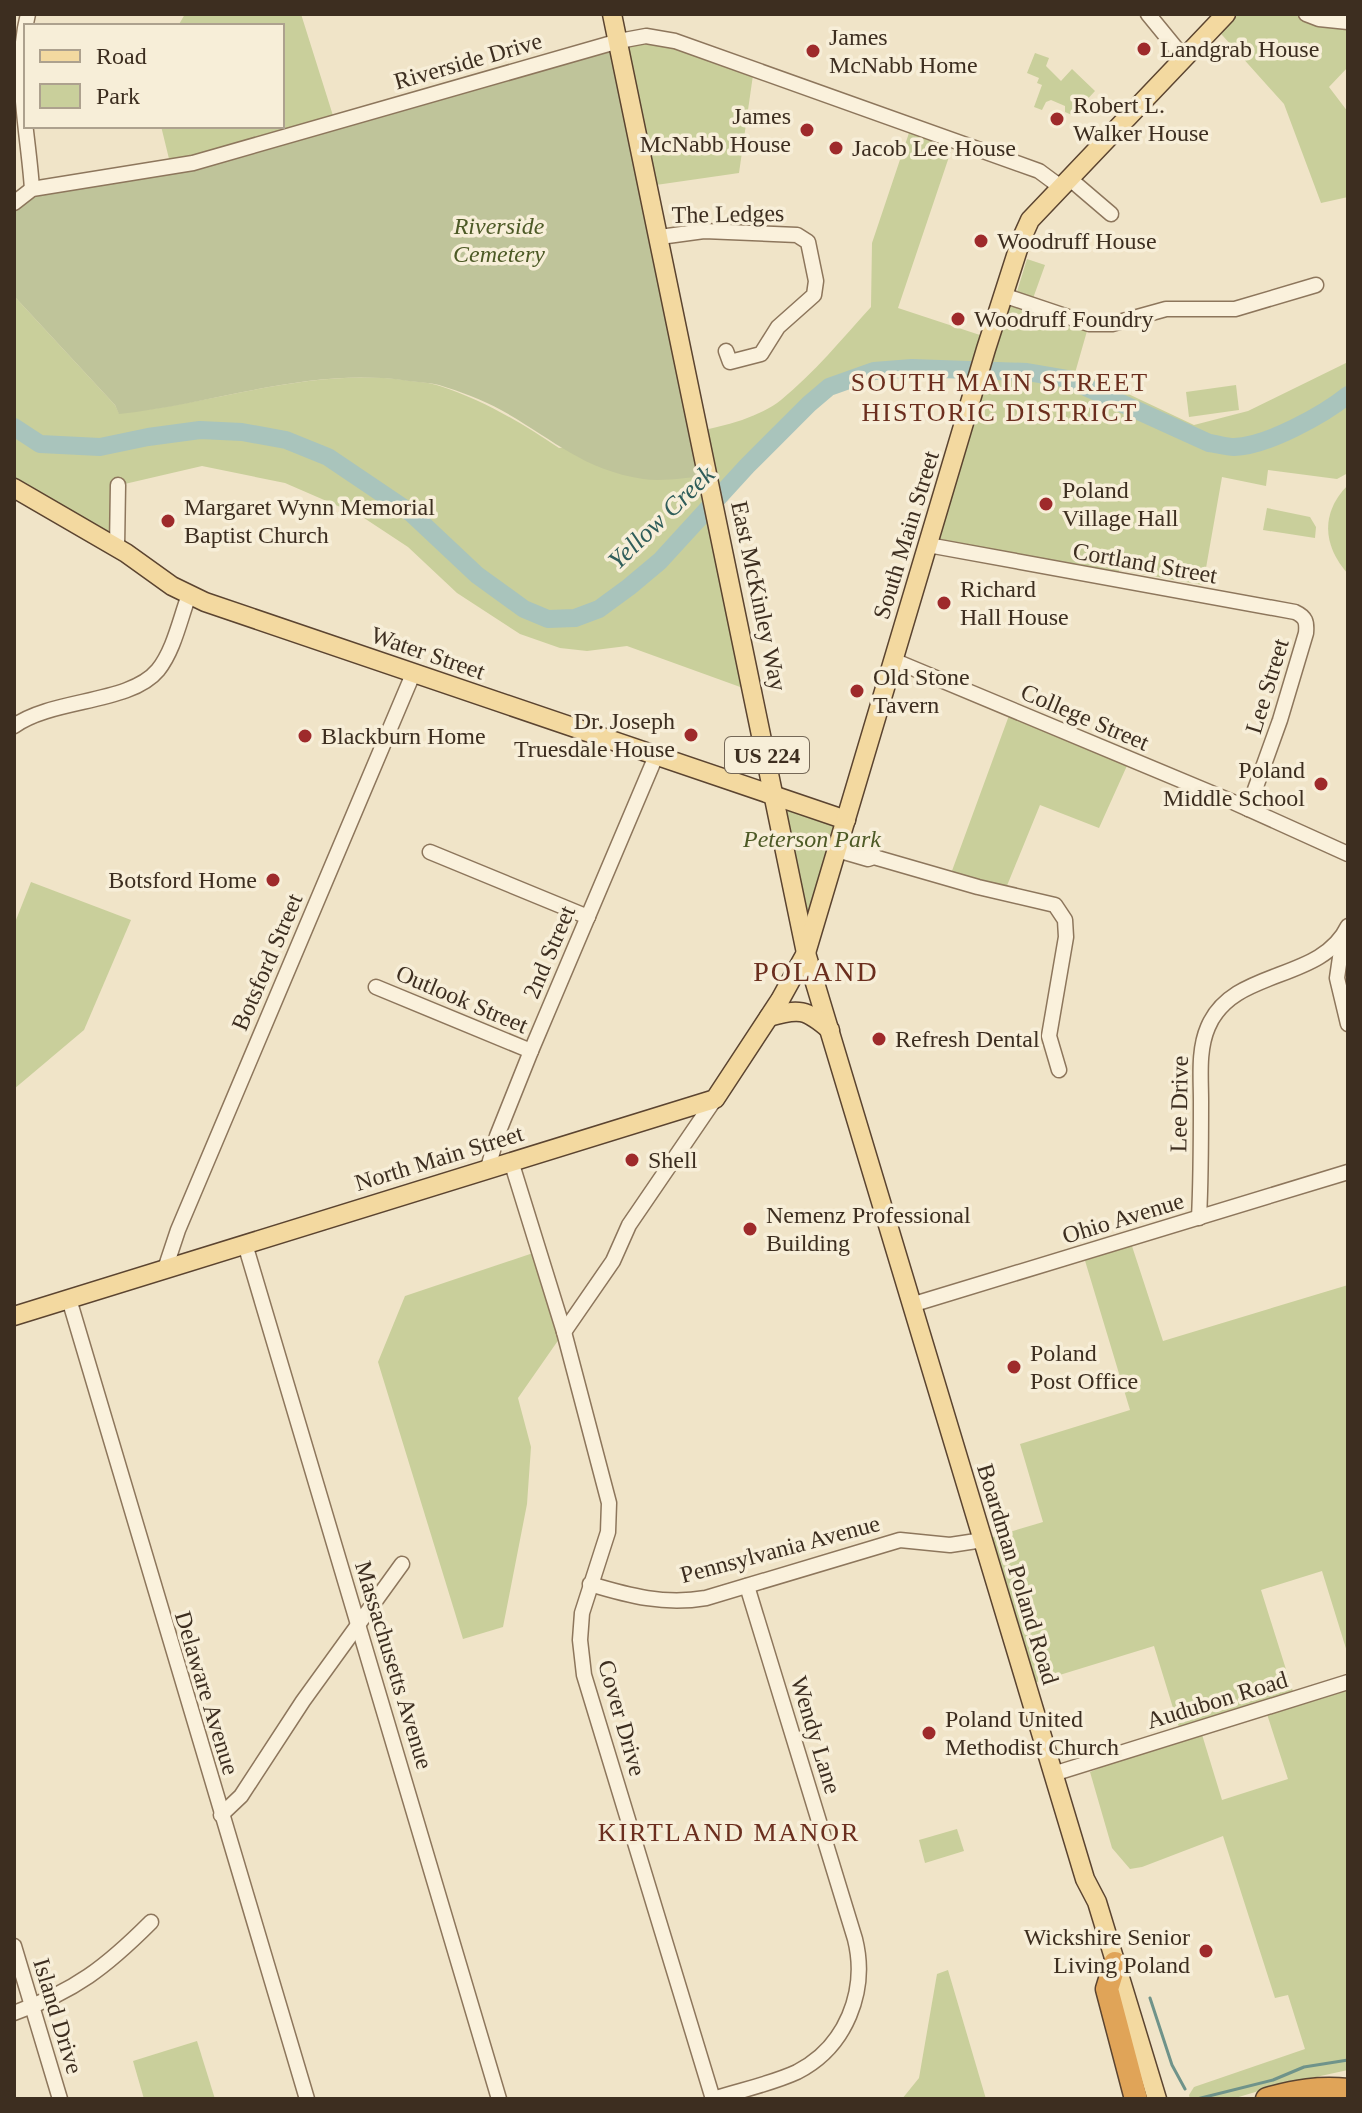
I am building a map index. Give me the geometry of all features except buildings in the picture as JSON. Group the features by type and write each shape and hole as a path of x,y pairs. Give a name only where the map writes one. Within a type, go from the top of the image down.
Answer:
{"highway":[{"path":"1115,1963 1107,1989 1136,2099"},
{"path":"1267,2099 1301,2089 1324,2087 1348,2090"}],"main road":[{"name":"East McKinley Way","path":"612,14 727,558 806,953"},
{"name":"South Main Street","path":"806,953 1021,240 1030,220 1226,14"},
{"name":"Water Street","path":"14,488 117,548 189,595 846,820"},
{"path":"715,1099 769,1017 806,953"},
{"name":"US 224","path":"806,953 911,1305"},
{"path":"769,1017 800,1011 815,1017 830,1030"},
{"name":"North Main Street","path":"14,1316 715,1099"},
{"name":"Boardman Poland Road","path":"911,1305 1085,1879 1097,1902 1157,2099"}],"street":[{"path":"1148,14 1184,58"},
{"path":"1306,14 1348,22"},
{"path":"24,35 17,91 32,189"},
{"name":"Riverside Drive","path":"14,203 32,189 193,163 619,41 646,36 675,41 1026,166 1066,184 1111,214"},
{"name":"The Ledges","path":"660,237 704,231 797,235 808,242 816,281 814,295 778,327 761,354 730,362 726,351"},
{"path":"1003,295 1089,324 1102,325 1166,309 1235,309 1316,285"},
{"path":"117,548 118,485"},
{"name":"Cortland Street","path":"928,545 1291,611 1306,620"},
{"path":"14,726 37,713 131,688 148,679 164,660 189,595"},
{"name":"Lee Street","path":"1248,809 1280,720 1306,633 1306,620"},
{"name":"College Street","path":"893,660 1348,854"},
{"name":"Botsford Street","path":"165,1269 178,1230 413,674"},
{"name":"2nd Street","path":"488,1168 497,1136 531,1051 656,756"},
{"path":"839,844 868,859 874,857 1055,905 1065,920 1066,937 1049,1036 1059,1070"},
{"path":"430,852 588,917"},
{"path":"1346,932 1337,978 1348,1024"},
{"name":"Lee Drive","path":"1199,1218 1201,1054 1209,1024 1221,1006 1237,993 1312,961 1346,932"},
{"name":"Outlook Street","path":"376,987 531,1051"},
{"path":"564,1332 613,1261 629,1225 715,1099"},
{"name":"Cover Drive","path":"511,1161 564,1332 609,1503 608,1532 590,1584 580,1627 584,1675 713,2099"},
{"name":"Ohio Avenue","path":"911,1305 1348,1172"},
{"name":"Massachusetts Avenue","path":"245,1244 499,2099"},
{"name":"Delaware Avenue","path":"69,1299 307,2099"},
{"name":"Pennsylvania Avenue","path":"590,1584 630,1596 670,1601 706,1598 900,1540 950,1545 983,1540"},
{"path":"221,1815 241,1796 303,1701 402,1564"},
{"name":"Wendy Lane","path":"713,2099 783,2077 810,2064 847,2022 859,1981 855,1939 747,1586"},
{"name":"Audubon Road","path":"1053,1774 1348,1682"},
{"path":"14,2013 51,1999 94,1974 151,1922"},
{"name":"Island Drive","path":"14,1946 60,2099"}],"green space":[{"path":"185,14 301,14 335,122 171,167 161,128 284,128 284,24 179,24"},
{"path":"1226,14 1348,14 1348,67 1329,87 1348,112 1348,197 1321,203 1284,104 1214,26"},
{"path":"634,37 754,68 739,173 649,186 619,41"},
{"name":"Riverside Cemetery","path":"619,41 710,476 659,480 621,474 584,460 479,399 439,385 402,380 330,379 295,383 119,414 115,405 14,296 14,203 32,189 141,173"},
{"path":"1035,53 1049,58 1046,66 1061,81 1072,69 1095,91 1083,104 1080,102 1074,116 1065,112 1065,106 1051,100 1042,110 1034,107 1042,85 1037,83 1039,78 1027,73"},
{"path":"912,124 955,139 898,308 989,338 1003,295 1015,298 1027,259 1045,265 1031,304 1089,324 1075,373 1105,383 1194,425 1248,411 1348,362 1348,473 1337,479 1268,470 1266,486 1222,477 1203,585 1119,570 1117,580 928,545 979,371 890,369 848,378 829,387 770,442 715,501 754,692 627,646 587,651 560,648 520,634 457,593 408,547 361,516 285,483 202,466 116,486 117,548 14,488 14,296 119,413 296,383 368,378 404,380 436,385 472,398 559,448 706,430 761,412 781,400 805,379 871,307 872,243"},
{"path":"1236,385 1239,410 1189,417 1186,392"},
{"path":"1348,485 1348,574 1334,552 1328,530 1333,507"},
{"path":"1267,508 1310,517 1316,527 1315,538 1263,530"},
{"path":"1011,710 1130,759 1099,828 1040,805 1004,893 949,879"},
{"name":"Peterson Park","path":"775,796 846,820 806,953"},
{"path":"31,882 131,920 84,1030 14,1089 14,925"},
{"path":"1130,1240 1163,1341 1348,1285 1348,1655 1322,1571 1261,1590 1295,1698 1348,1682 1348,2070 1232,2099 1190,2099 1189,2095 1194,2087 1305,2049 1288,1995 1275,1998 1223,1836 1130,1869 1112,1848 1090,1772 1181,1734 1154,1646 1027,1685 983,1540 1043,1522 1020,1444 1130,1410 1083,1254","holes":["1265,1708 1288,1779 1222,1800 1200,1728"]},
{"path":"539,1251 564,1332 518,1398 531,1447 527,1504 503,1627 463,1639 378,1362 405,1296"},
{"path":"957,1829 964,1851 925,1863 919,1840"},
{"path":"948,1970 986,2099 902,2099 919,2078 937,1974"},
{"path":"197,2041 215,2099 144,2099 133,2061"}],"waterway":[{"name":"Yellow Creek","path":"14,427 40,444 100,447 200,430 242,432 286,440 328,457 411,513 477,575 524,609 548,619 575,618 599,609 629,587 660,561 809,404 829,387 874,371 912,368 1027,372 1068,379 1209,443 1231,447 1278,435 1310,420 1348,395"},
{"path":"1150,1998 1172,2065 1185,2089"},
{"path":"1197,2099 1273,2080 1304,2067 1348,2060"}],"place":[{"name":"Landgrab House","path":"1144,49"},
{"name":"James McNabb Home","path":"813,51"},
{"name":"Robert L. Walker House","path":"1057,119"},
{"name":"James McNabb House","path":"807,130"},
{"name":"Jacob Lee House","path":"836,148"},
{"name":"Woodruff House","path":"981,241"},
{"name":"Woodruff Foundry","path":"958,319"},
{"name":"Poland Village Hall","path":"1046,504"},
{"name":"Margaret Wynn Memorial Baptist Church","path":"168,521"},
{"name":"Richard Hall House","path":"944,603"},
{"name":"Old Stone Tavern","path":"857,691"},
{"name":"Dr. Joseph Truesdale House","path":"691,735"},
{"name":"Blackburn Home","path":"305,736"},
{"name":"Poland Middle School","path":"1321,784"},
{"name":"Botsford Home","path":"273,880"},
{"name":"Refresh Dental","path":"879,1039"},
{"name":"Shell","path":"632,1160"},
{"name":"Nemenz Professional Building","path":"750,1229"},
{"name":"Poland Post Office","path":"1014,1367"},
{"name":"Poland United Methodist Church","path":"929,1733"},
{"name":"Wickshire Senior Living Poland","path":"1206,1951"}],"district":[{"name":"SOUTH MAIN STREET HISTORIC DISTRICT","path":"1000,397"},
{"name":"POLAND","path":"816,971"},
{"name":"KIRTLAND MANOR","path":"729,1832"}]}
